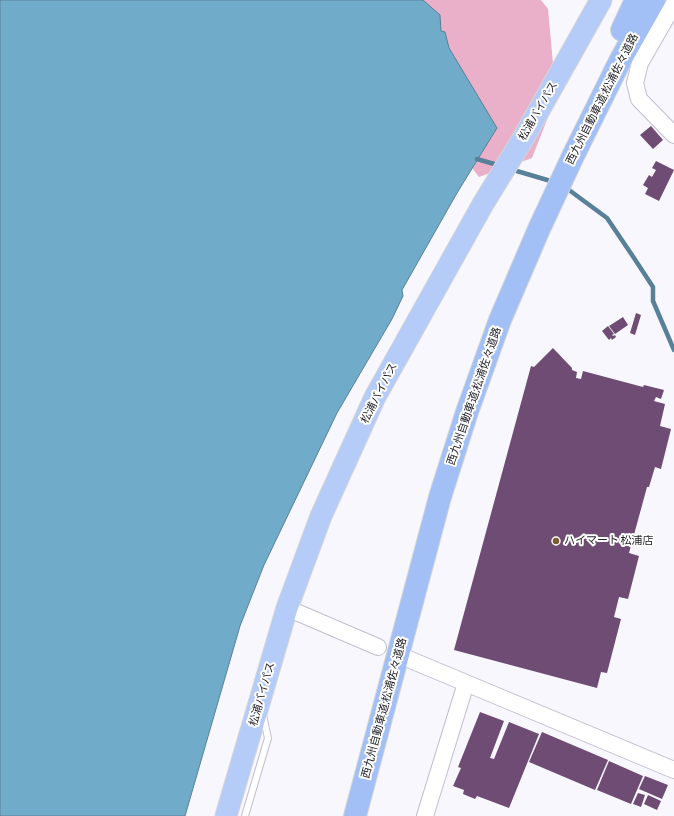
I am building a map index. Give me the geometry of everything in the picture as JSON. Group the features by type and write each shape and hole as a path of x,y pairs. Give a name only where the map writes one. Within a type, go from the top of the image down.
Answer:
{"highway":[{"name":"松浦バイパス","path":"226,816 287,608 321,516 375,397 483,204 524,137 601,0"},
{"path":"611,53 636,0"},
{"name":"西九州自動車道;松浦佐々道路","path":"344,816 361,758 431,495 453,424 490,317 568,153 611,53 641,0"},
{"name":"西九州自動車道;松浦佐々道路","path":"568,153 654,0"},
{"name":"西九州自動車道;松浦佐々道路","path":"355,816 442,490 467,412 534,226"}],"street":[{"path":"674,4 640,64 635,84 639,99 674,135"},
{"path":"287,608 378,647"},
{"path":"406,658 674,770"},
{"path":"425,816 466,683"}],"lane":[{"path":"245,816 268,738 260,702"}],"shaded area":[{"path":"385,0 541,0 548,9 556,97 532,158 479,177 439,125"}],"water":[{"path":"0,0 423,0 440,15 441,31 445,32 449,48 497,128 457,193 402,290 403,296 392,319 337,413 264,565 240,626 185,816 0,816"}],"building":[{"path":"651,126 663,140 653,149 640,135"},
{"path":"656,161 674,170 659,201 645,194 648,188 643,185 649,175 652,177 656,170 652,168"},
{"path":"636,313 641,315 635,335 630,333"},
{"path":"623,317 628,325 615,334 609,326"},
{"path":"608,326 614,334 612,335 615,335 616,337 612,340 611,338 609,340 602,331"},
{"name":"ハイマート 松浦店","path":"553,348 572,368 572,370 577,372 576,378 581,379 583,371 643,387 644,385 664,390 661,399 656,397 654,401 665,404 660,426 671,429 661,469 655,467 649,487 647,487 629,553 639,556 628,599 619,597 614,617 621,619 607,673 601,672 597,688 454,650 531,366 534,367"},
{"path":"480,712 504,721 490,758 494,759 509,722 539,734 509,808 477,796 475,799 463,794 464,790 453,786 461,768 458,767"},
{"path":"542,732 608,760 595,790 529,762"},
{"path":"609,761 643,776 631,804 597,790"},
{"path":"645,776 668,785 662,799 639,789"},
{"path":"638,793 645,795 641,807 633,804"},
{"path":"648,795 661,801 657,810 644,804"}],"waterway":[{"path":"477,159 501,166"},
{"path":"510,169 554,182"},
{"path":"565,187 607,218 634,258 653,287 653,301 674,350"}],"place":[{"name":"ハイマート 松浦店","path":"556,541"}]}
